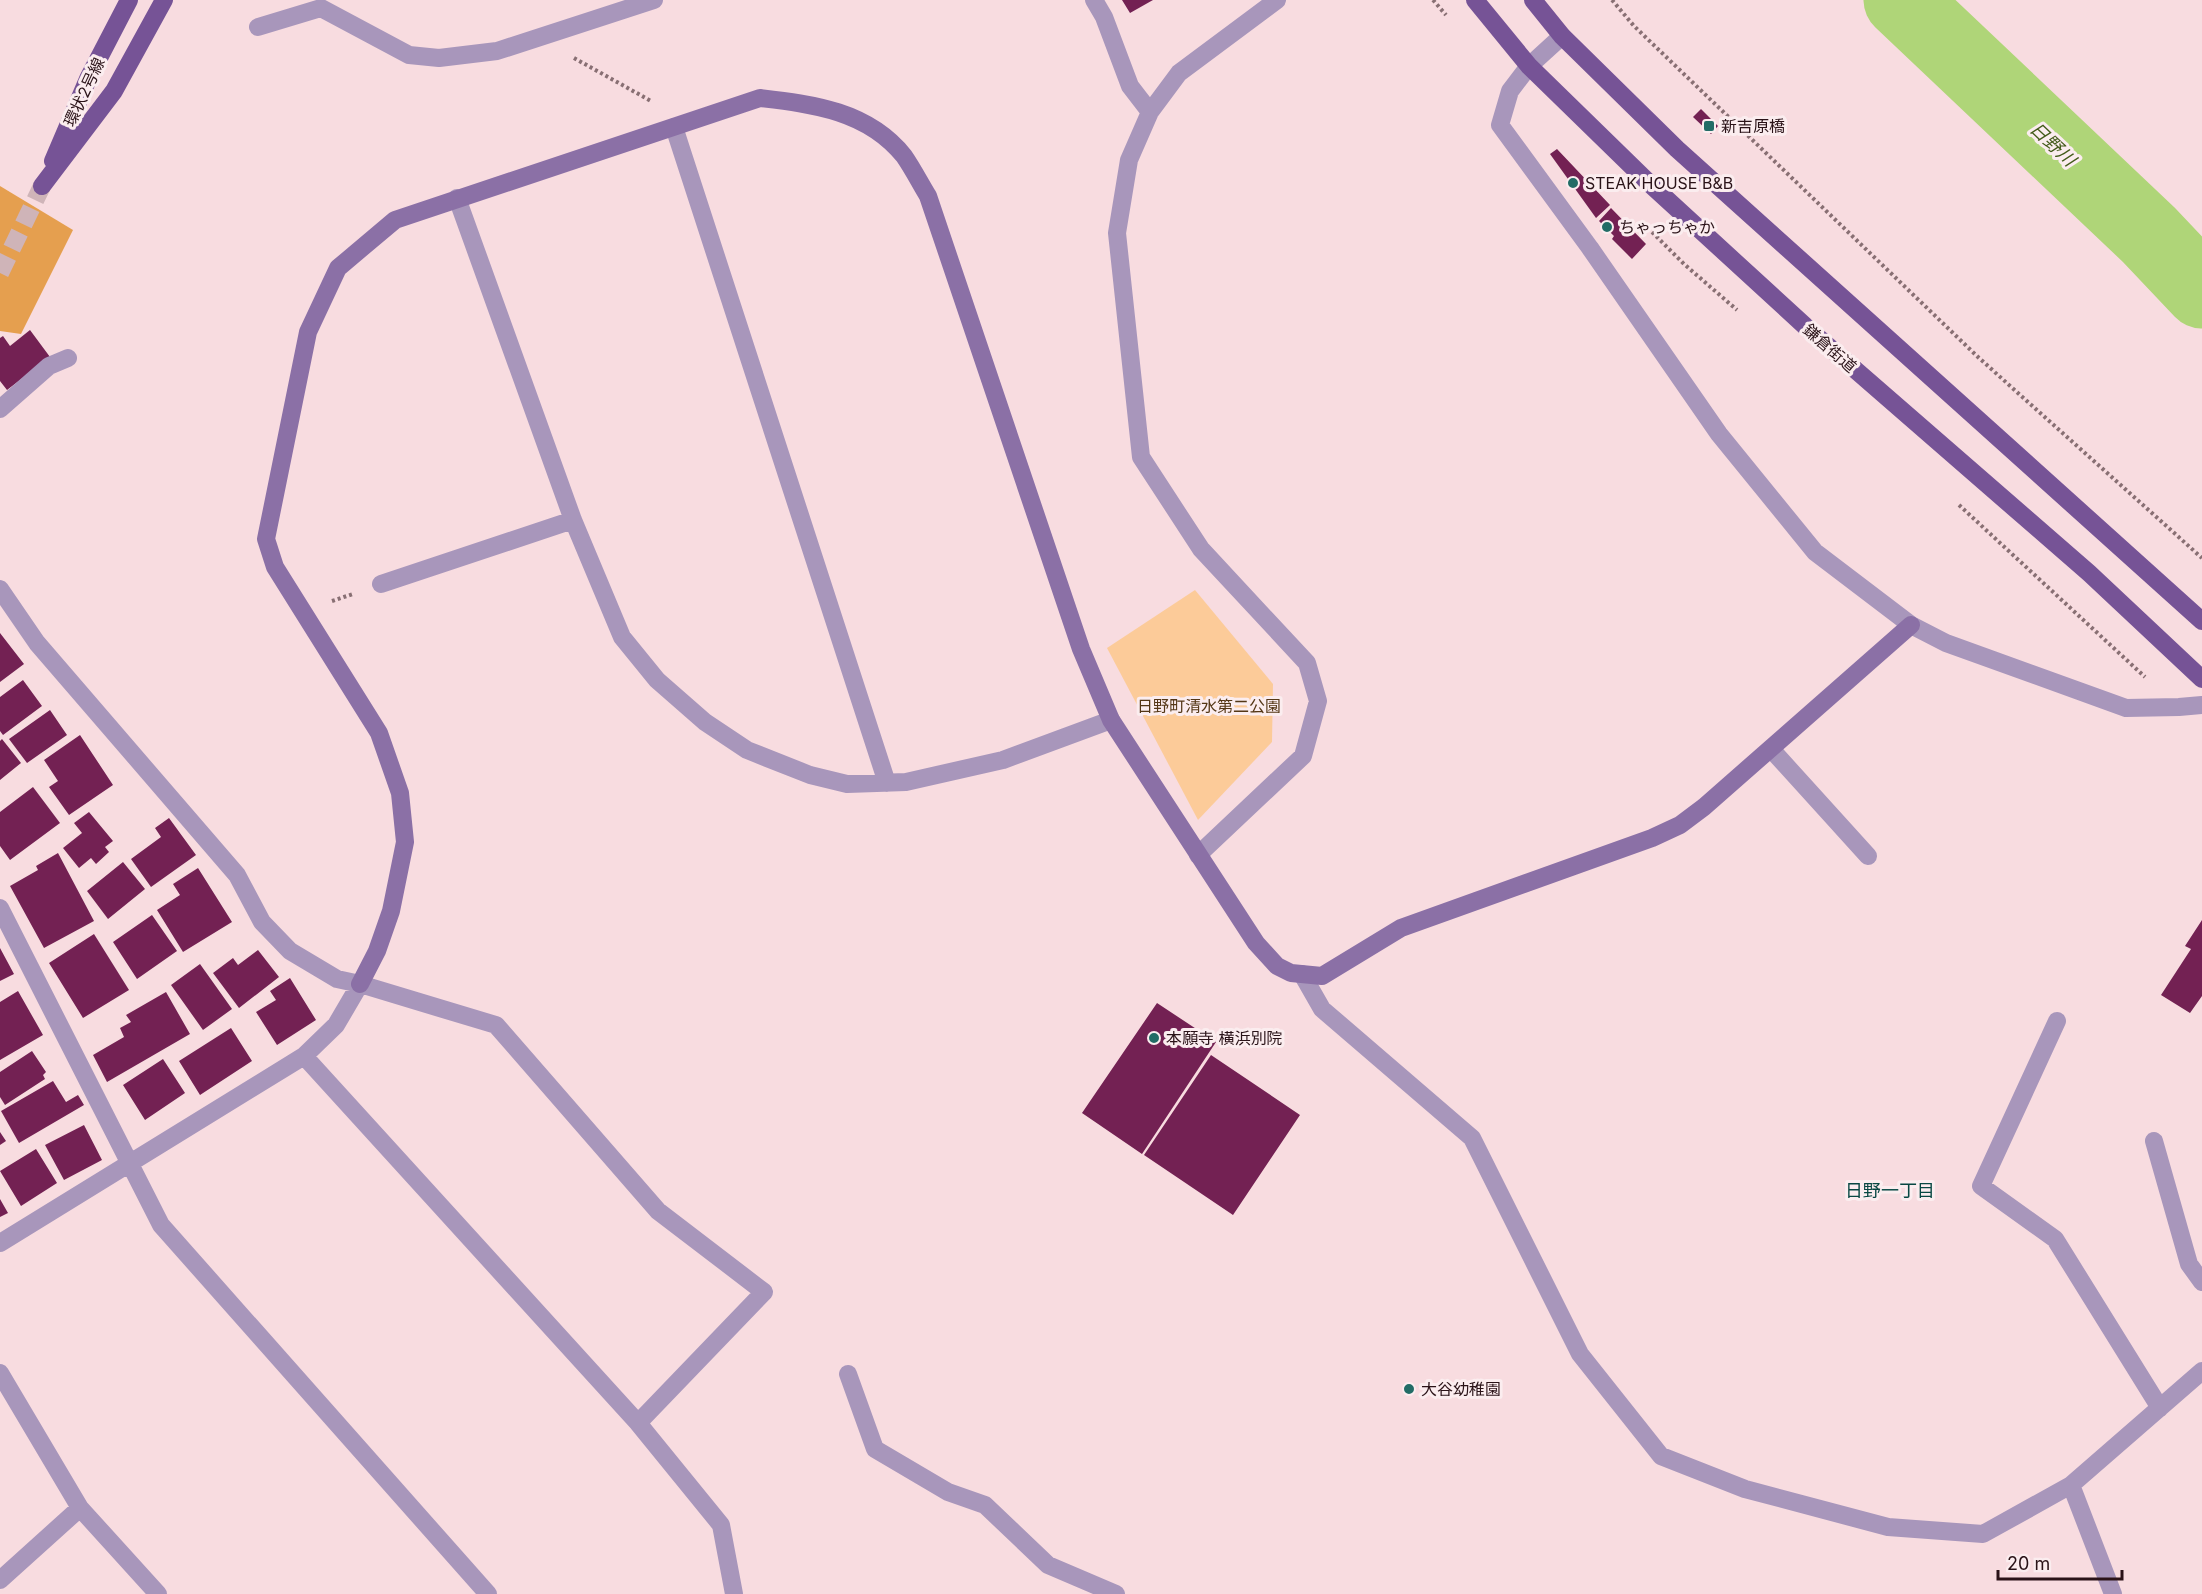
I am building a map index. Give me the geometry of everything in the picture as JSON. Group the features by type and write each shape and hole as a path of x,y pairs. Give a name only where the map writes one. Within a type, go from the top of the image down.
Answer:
{"main road":[{"name":"環状2号線","path":"129,0 88,79 42,186 114,92 164,0"},
{"name":"鎌倉街道","path":"1475,0 1529,66 1649,183 1805,326 2089,573 2202,679"},
{"path":"1533,0 1562,36 1685,157 2202,621"}],"street":[{"path":"258,27 321,8 409,55 439,58 497,51 654,0"},
{"path":"1094,0 1104,17 1130,86 1150,112"},
{"path":"1197,855 1304,756 1318,701 1307,663 1201,549 1141,457 1117,232 1129,160 1150,112 1179,73 1277,0"},
{"path":"1562,36 1529,66 1510,91 1500,125 1590,248 1719,434 1815,552 1911,625 1946,643 2127,708 2202,705"},
{"path":"0,1243 304,1056 336,1025 377,951 392,911 405,842 400,793 379,733 275,567 266,540 308,332 338,268 394,220 760,98 810,104 838,111 865,122 886,138 903,156 928,196 1081,650 1111,720 1256,943 1277,966 1291,973 1322,976 1401,928 1652,838 1680,825 1771,749 1911,625"},
{"path":"681,124 887,783"},
{"path":"457,198 573,520 622,637 657,680 705,722 747,750 810,776 847,784 906,782 1003,760 1111,720"},
{"path":"0,409 49,366 68,358"},
{"path":"381,584 573,520"},
{"path":"0,589 37,643 237,875 262,922 290,951 337,980 360,984 496,1025 658,1210 764,1292 639,1423"},
{"path":"1771,749 1868,856"},
{"path":"0,908 161,1225 488,1594"},
{"path":"1302,975 1322,1009 1472,1138 1580,1354 1661,1456 1745,1489 1888,1527 1983,1534 2071,1485 2202,1371"},
{"path":"2057,1021 1981,1186 2055,1239 2160,1408"},
{"path":"304,1056 639,1423 721,1525 734,1594"},
{"path":"2154,1141 2189,1264 2202,1282"},
{"path":"0,1373 80,1508 158,1594"},
{"path":"848,1374 875,1449 948,1492 985,1504 1048,1565 1116,1594"},
{"path":"2071,1485 2113,1594"},
{"path":"0,1580 80,1508"}],"path":[{"path":"1612,0 1634,26 1979,358 2202,558"},
{"path":"538,37 681,124"},
{"path":"302,611 381,584"}],"green space":[{"name":"日野町清水第二公園","path":"1195,590 1273,684 1272,742 1198,820 1107,648"}],"shaded area":[{"path":"0,186 73,230 21,334 0,331"}],"building":[{"path":"1122,0 1153,0 1130,13"},
{"path":"1701,109 1718,126 1711,134 1693,117"},
{"path":"1557,149 1610,205 1596,218 1550,154"},
{"path":"1611,208 1646,244 1632,259 1612,239 1614,236 1599,221"},
{"path":"30,330 50,357 7,390 0,381 0,338 3,336 10,346"},
{"path":"0,633 24,664 0,682"},
{"path":"23,680 42,706 3,735 0,731 0,697"},
{"path":"50,710 67,735 27,763 9,739"},
{"path":"80,735 113,785 69,815 49,787 58,781 44,760"},
{"path":"2,739 21,763 0,780 0,741"},
{"path":"33,787 60,823 10,860 0,846 0,812"},
{"path":"89,812 113,841 105,847 109,852 96,864 91,858 79,868 63,848 82,833 74,823"},
{"path":"169,818 196,855 151,887 131,859 161,837 155,828"},
{"path":"58,853 94,921 44,948 10,886 38,870 36,866"},
{"path":"123,862 145,889 108,919 87,891"},
{"path":"198,868 232,922 183,952 157,910 180,895 173,884"},
{"path":"152,915 177,951 137,979 113,942"},
{"path":"2202,920 2202,996 2190,1013 2161,995 2191,949 2185,946"},
{"path":"94,934 129,990 83,1018 49,963"},
{"path":"0,948 14,974 0,981"},
{"path":"258,950 279,977 239,1008 213,973 233,958 238,965"},
{"path":"200,964 232,1009 203,1030 171,985"},
{"path":"290,978 316,1020 277,1045 256,1012 276,1000 270,991"},
{"path":"18,991 43,1035 0,1060 0,1002"},
{"path":"166,992 190,1034 107,1082 93,1055 124,1037 120,1028 131,1022 126,1015"},
{"path":"1157,1003 1216,1042 1142,1154 1082,1113"},
{"path":"231,1028 252,1061 200,1095 179,1061"},
{"path":"32,1051 46,1072 43,1075 45,1079 5,1105 0,1097 0,1072"},
{"path":"1211,1055 1300,1115 1233,1215 1144,1155"},
{"path":"163,1059 185,1093 145,1120 123,1085"},
{"path":"53,1081 66,1102 78,1095 84,1105 19,1143 1,1111"},
{"path":"84,1125 102,1160 64,1180 45,1145"},
{"path":"0,1132 6,1141 0,1145"},
{"path":"36,1149 57,1183 21,1206 0,1171"},
{"path":"0,1199 8,1213 0,1217"}],"waterway":[{"name":"日野川","path":"1901,0 2149,235 2202,291"}],"tunnel":[{"path":"0,273 42,186"}],"place":[{"name":"新吉原橋","path":"1709,126"},
{"name":"STEAK HOUSE B&B","path":"1573,183"},
{"name":"ちゃっちゃか","path":"1607,227"},
{"name":"本願寺 横浜別院","path":"1154,1038"},
{"name":"大谷幼稚園","path":"1409,1389"}],"district":[{"name":"日野一丁目","path":"1890,1190"}]}
